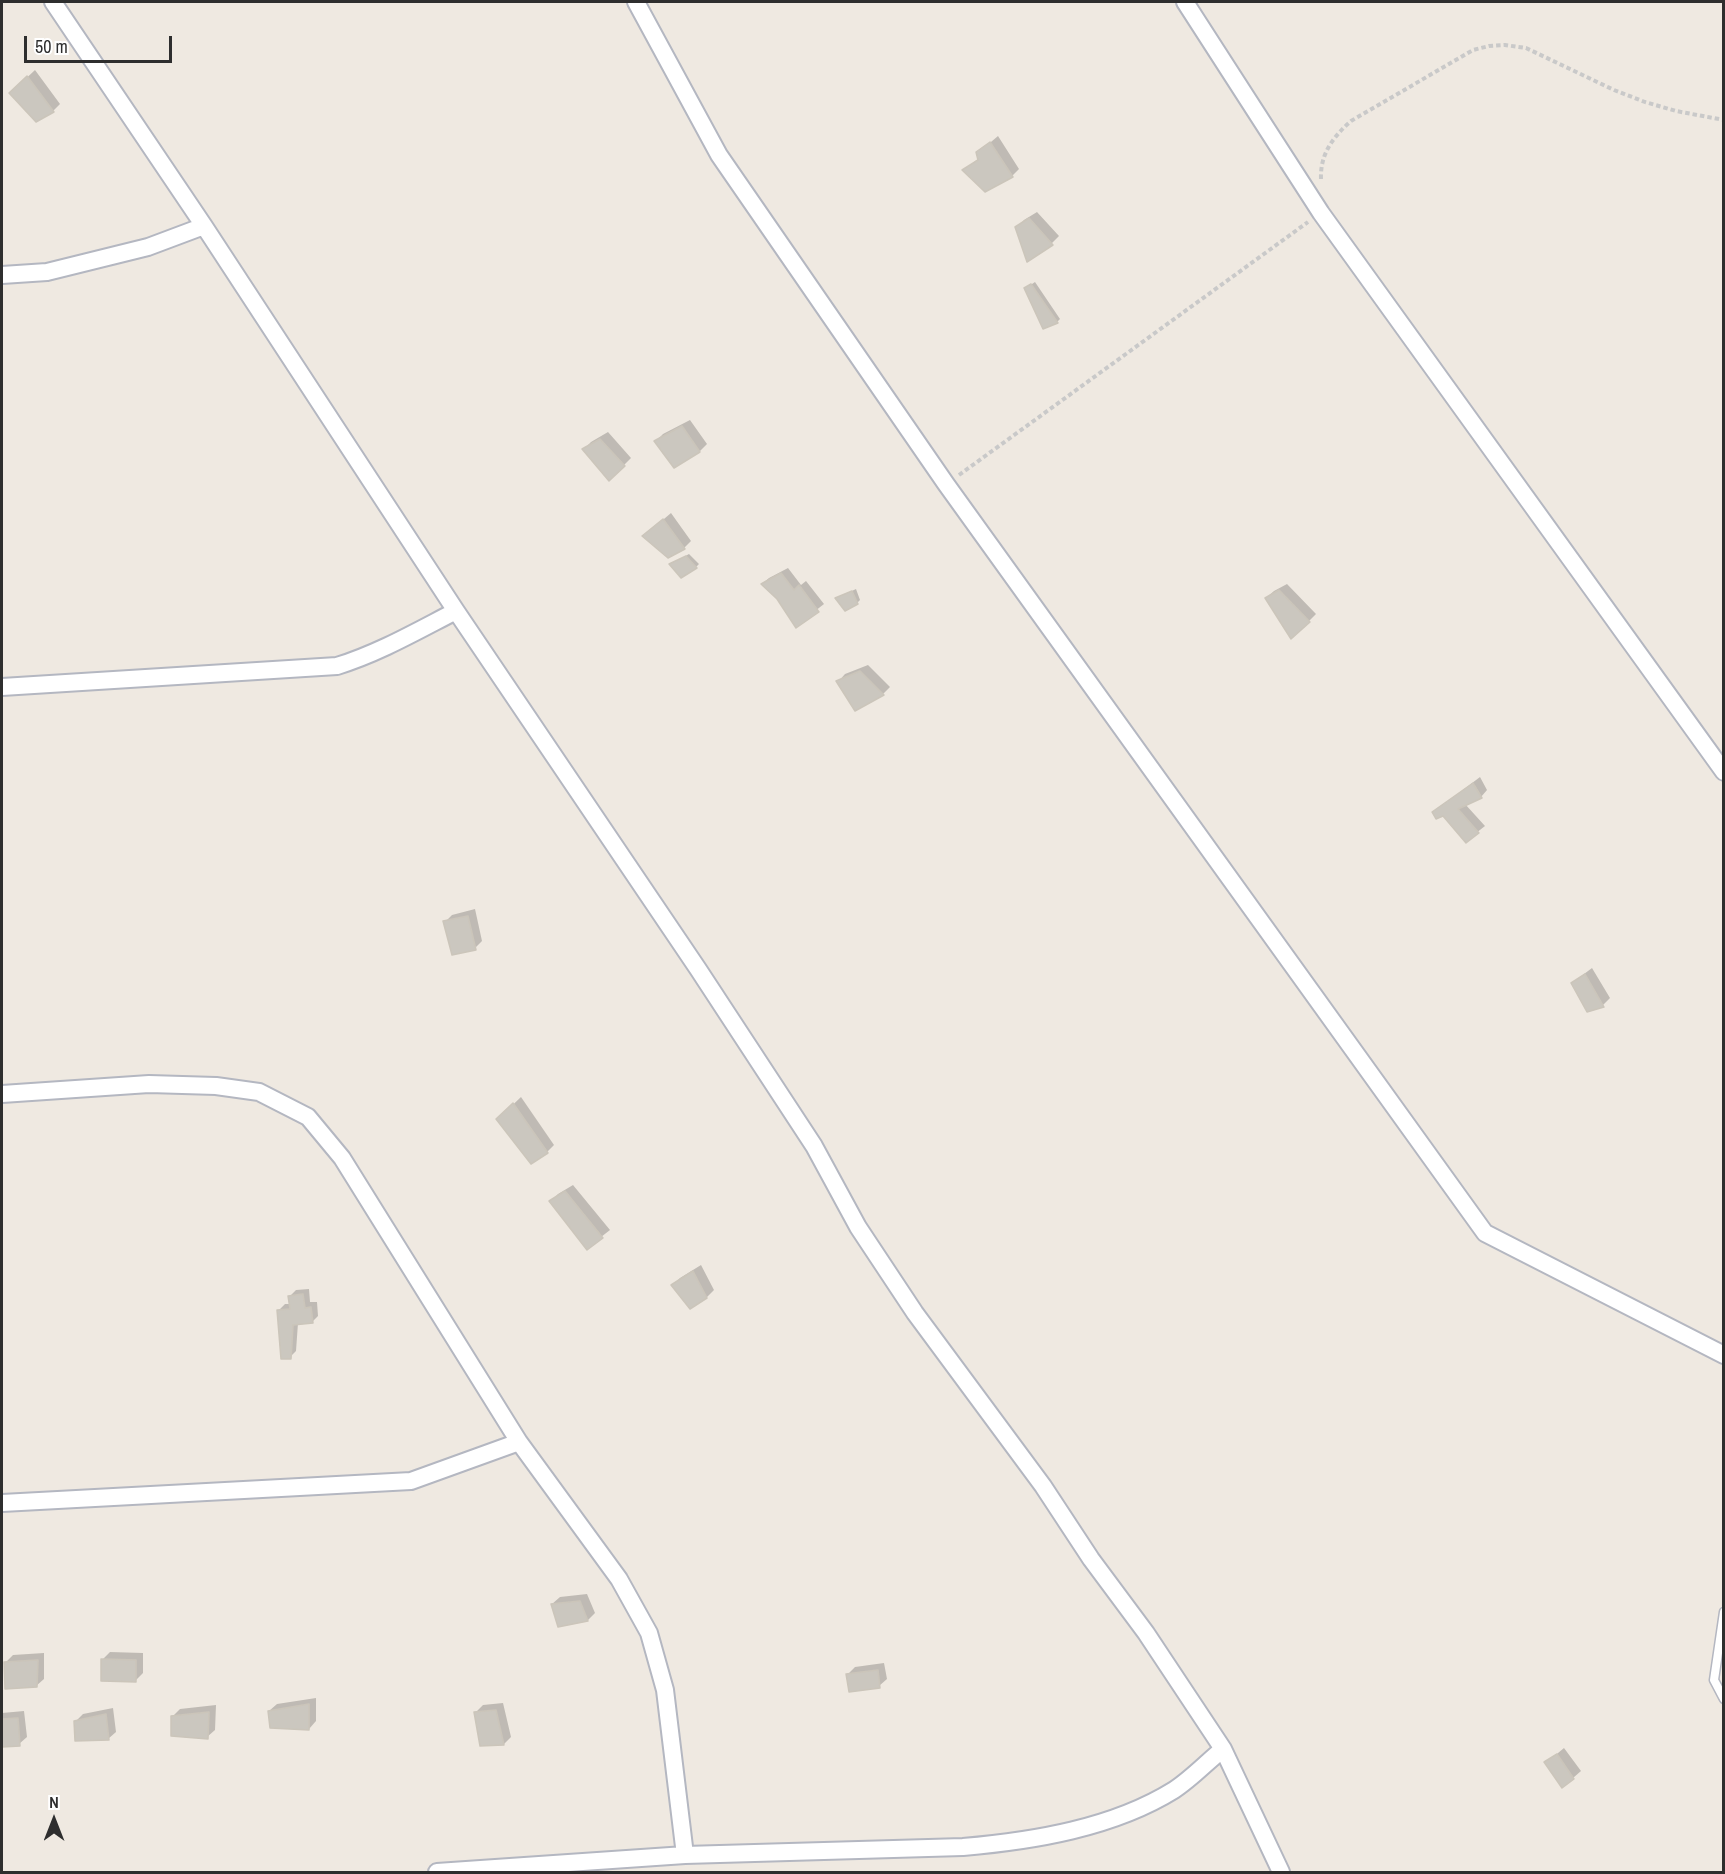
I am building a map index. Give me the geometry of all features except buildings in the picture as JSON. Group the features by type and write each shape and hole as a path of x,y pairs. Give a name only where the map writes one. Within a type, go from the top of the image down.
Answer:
{"street":[{"path":"53,2 204,226 456,611 698,969 814,1146 864,1237 915,1313 1043,1486 1091,1559 1146,1633 1223,1749 1281,1872"},
{"path":"636,2 719,155 953,494 1485,1233 1724,1355"},
{"path":"1185,2 1321,213 1724,772"},
{"path":"2,275 47,272 148,247 204,226"},
{"path":"2,687 337,666 358,660 456,611"},
{"path":"2,1094 149,1084 216,1086 259,1092 308,1117 342,1158 519,1442 619,1579 649,1633 665,1690 685,1855"},
{"path":"2,1503 411,1481 519,1442"},
{"path":"437,1872 685,1855 963,1847 1006,1843 1056,1835 1136,1809 1174,1790 1223,1749"}],"lane":[{"path":"1724,1612 1714,1680 1724,1699"}]}
